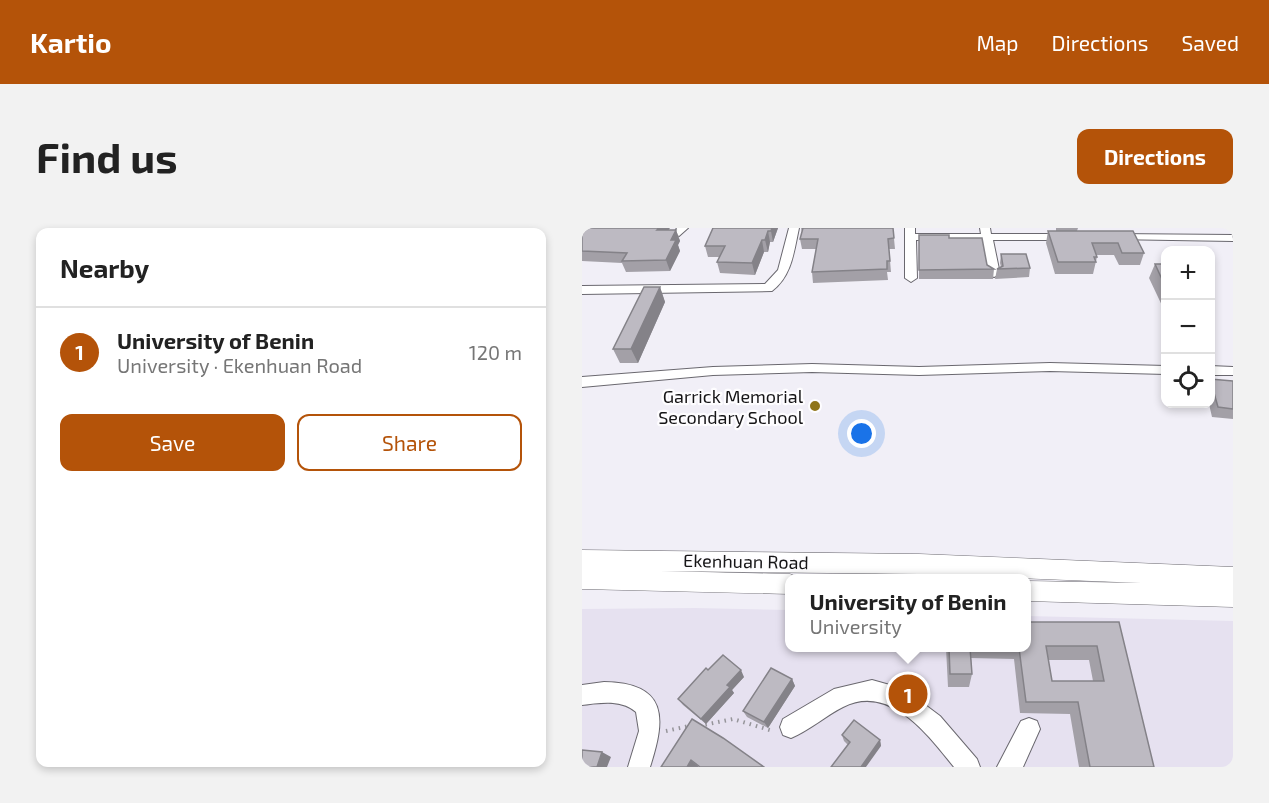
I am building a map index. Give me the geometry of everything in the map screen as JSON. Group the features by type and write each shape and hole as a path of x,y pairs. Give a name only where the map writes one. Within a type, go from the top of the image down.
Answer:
{"main road":[{"name":"Ekenhuan Road","path":"582,560 694,571 785,583"},
{"name":"Ekenhuan Road","path":"582,579 694,571 919,564 1233,577"},
{"path":"1031,591 1233,596"}],"street":[{"path":"582,290 768,288 774,285 780,276 794,228"},
{"path":"911,278 910,233 1081,237"},
{"path":"986,233 994,274"},
{"path":"1104,237 1233,238"},
{"path":"582,382 713,371 812,368 919,371 1050,368 1161,370"},
{"path":"1215,370 1233,371"},
{"path":"791,727 841,696 872,690 897,696 932,724 969,767"},
{"path":"582,695 609,691 631,695 646,706 650,726 639,767"},
{"path":"1008,767 1013,763 1029,729"}],"path":[{"path":"647,737 684,726 708,726 733,719 771,732 791,727"}],"shaded area":[{"path":"582,609 785,610 785,652 1031,652 1031,616 1233,621 1233,767 582,767"}],"building":[{"path":"582,228 676,230 671,240 676,240 666,260 622,261 627,253 582,251"},
{"path":"713,228 772,228 768,231 765,240 762,240 752,263 717,262 725,246 705,246"},
{"path":"803,228 893,228 894,238 888,239 890,261 887,261 887,269 812,272 818,239 800,239"},
{"path":"1048,231 1133,231 1144,253 1122,253 1118,243 1092,243 1097,257 1094,257 1096,262 1058,262"},
{"path":"919,235 982,238 987,265 994,269 919,270"},
{"path":"1001,254 1026,254 1030,268 997,269 1003,266"},
{"path":"1155,264 1161,264 1161,277"},
{"path":"644,287 660,287 631,349 613,349"},
{"path":"1215,379 1233,381 1233,409 1218,407 1215,396"},
{"path":"1031,622 1119,622 1154,767 1090,767 1078,702 1026,702 1020,652 1031,652","holes":["1046,646 1097,646 1104,681 1052,681"]},
{"path":"949,652 970,652 972,674 950,674"},
{"path":"723,655 741,670 727,685 730,687 701,719 678,699 706,668 708,670"},
{"path":"771,668 792,679 764,722 743,711"},
{"path":"692,719 764,767 700,767 691,760 687,767 661,767"},
{"path":"854,720 880,740 861,767 831,767 850,742 842,735"},
{"path":"582,750 602,752 597,767 582,767"}],"place":[{"name":"Garrick Memorial Secondary School","path":"815,406"},
{"name":"University of Benin","path":"908,694"}]}
